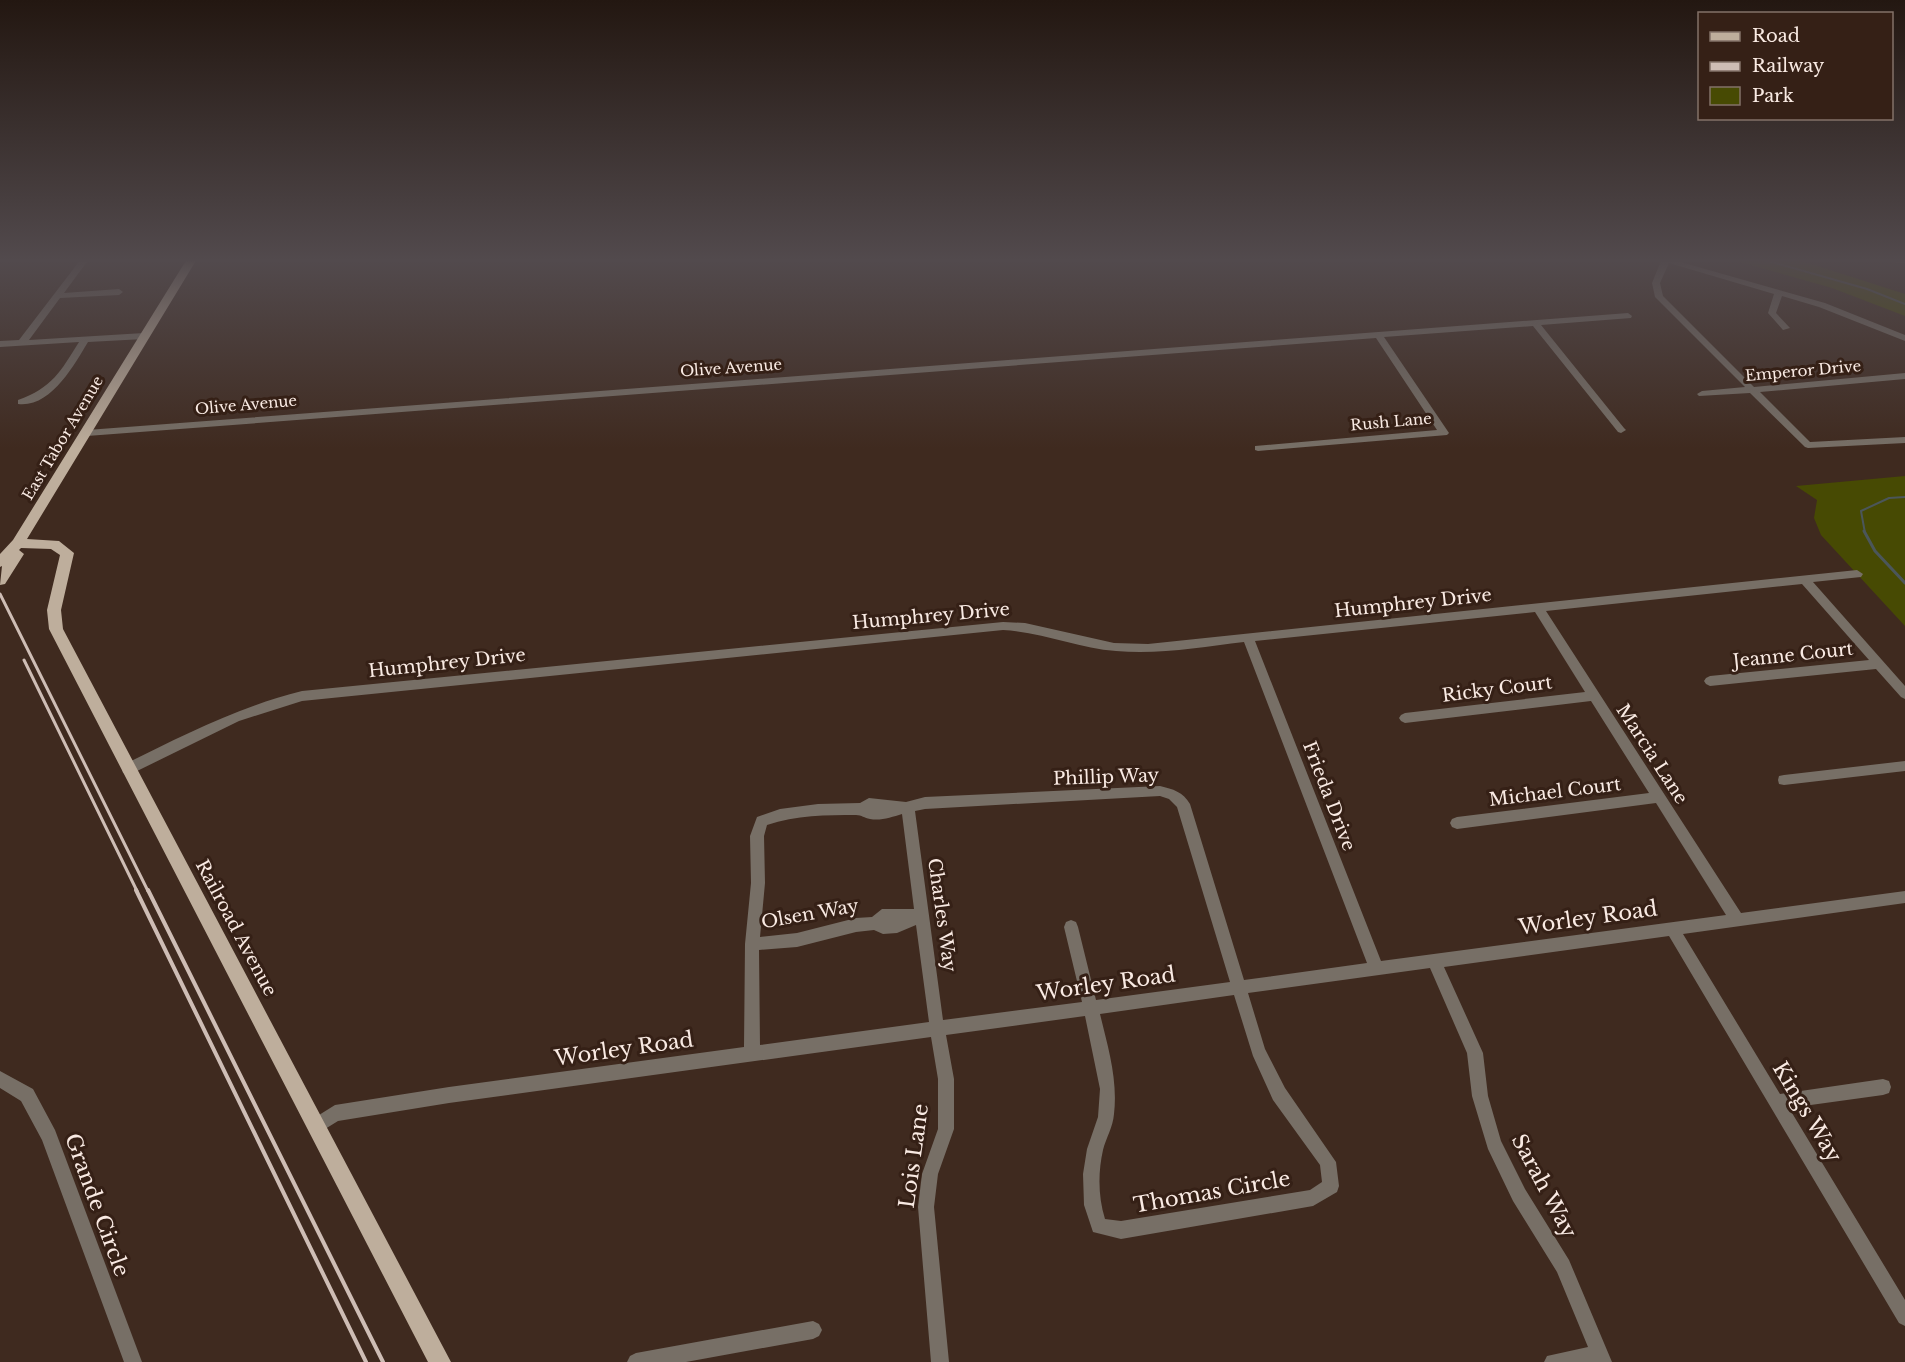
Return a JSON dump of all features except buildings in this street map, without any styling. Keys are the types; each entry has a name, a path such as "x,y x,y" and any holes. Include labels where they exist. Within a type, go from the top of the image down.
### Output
{"main road":[{"name":"East Tabor Avenue","path":"0,562 18,543 152,323"},
{"name":"East Tabor Avenue","path":"0,580 18,553 18,543"},
{"name":"Railroad Avenue","path":"18,543 54,544 67,553 67,565 52,618 128,769 440,1362"}],"street":[{"path":"21,344 38,323"},
{"name":"Olive Avenue","path":"87,433 1527,323"},
{"path":"1534,323 1621,430"},
{"path":"1684,323 1808,445 1905,440"},
{"path":"1781,323 1786,328"},
{"path":"1868,323 1905,338"},
{"name":"Rush Lane","path":"1258,448 1444,433 1378,334"},
{"path":"2,346 144,336"},
{"path":"21,402 39,397 53,388 85,340"},
{"name":"Emperor Drive","path":"1702,394 1905,376"},
{"name":"Humphrey Drive","path":"128,769 204,729 275,702 302,696 1003,626 1025,627 1114,647 1148,648 1857,574"},
{"path":"1804,579 1905,694"},
{"name":"Marcia Lane","path":"1538,608 1737,919"},
{"name":"Frieda Drive","path":"1248,638 1376,968"},
{"name":"Jeanne Court","path":"1710,681 1878,664"},
{"name":"Ricky Court","path":"1405,718 1593,696"},
{"path":"1784,780 1905,766"},
{"name":"Phillip Way","path":"752,1053 752,944 758,883 757,836 762,821 780,815 862,809 870,813 883,813 925,803 1160,791 1173,794 1183,804 1238,988"},
{"name":"Michael Court","path":"1457,823 1658,797"},
{"name":"Charles Way","path":"908,807 937,1029"},
{"name":"Worley Road","path":"317,1126 334,1113 752,1053 1905,897"},
{"name":"Olsen Way","path":"752,944 797,940 875,922 883,927 897,926 922,916"},
{"path":"1071,927 1090,1008"},
{"name":"Kings Way","path":"1672,928 1905,1317"},
{"name":"Sarah Way","path":"1434,961 1475,1053 1480,1096 1494,1143 1519,1195 1563,1266 1602,1358"},
{"name":"Thomas Circle","path":"1090,1008 1108,1089 1106,1117 1095,1149 1091,1174 1092,1205 1100,1226 1121,1230 1313,1198 1331,1186 1328,1162 1279,1094 1258,1051 1238,988"},
{"name":"Lois Lane","path":"937,1029 946,1079 946,1129 930,1174 926,1207 940,1362"},
{"name":"Grande Circle","path":"0,1078 27,1095 49,1136 133,1362"},
{"path":"1777,1102 1882,1087"},
{"path":"636,1362 813,1330"},
{"path":"1553,1362 1602,1358"}],"green space":[{"path":"1905,476 1905,626 1821,535 1814,518 1817,500 1796,486"}],"waterway":[{"path":"1865,533 1861,511 1889,498 1905,497"},
{"path":"1865,533 1875,551 1905,583"}],"railway":[{"path":"0,594 148,891"},
{"path":"24,660 137,891"},
{"path":"136,890 366,1362"},
{"path":"148,890 383,1362"}]}
